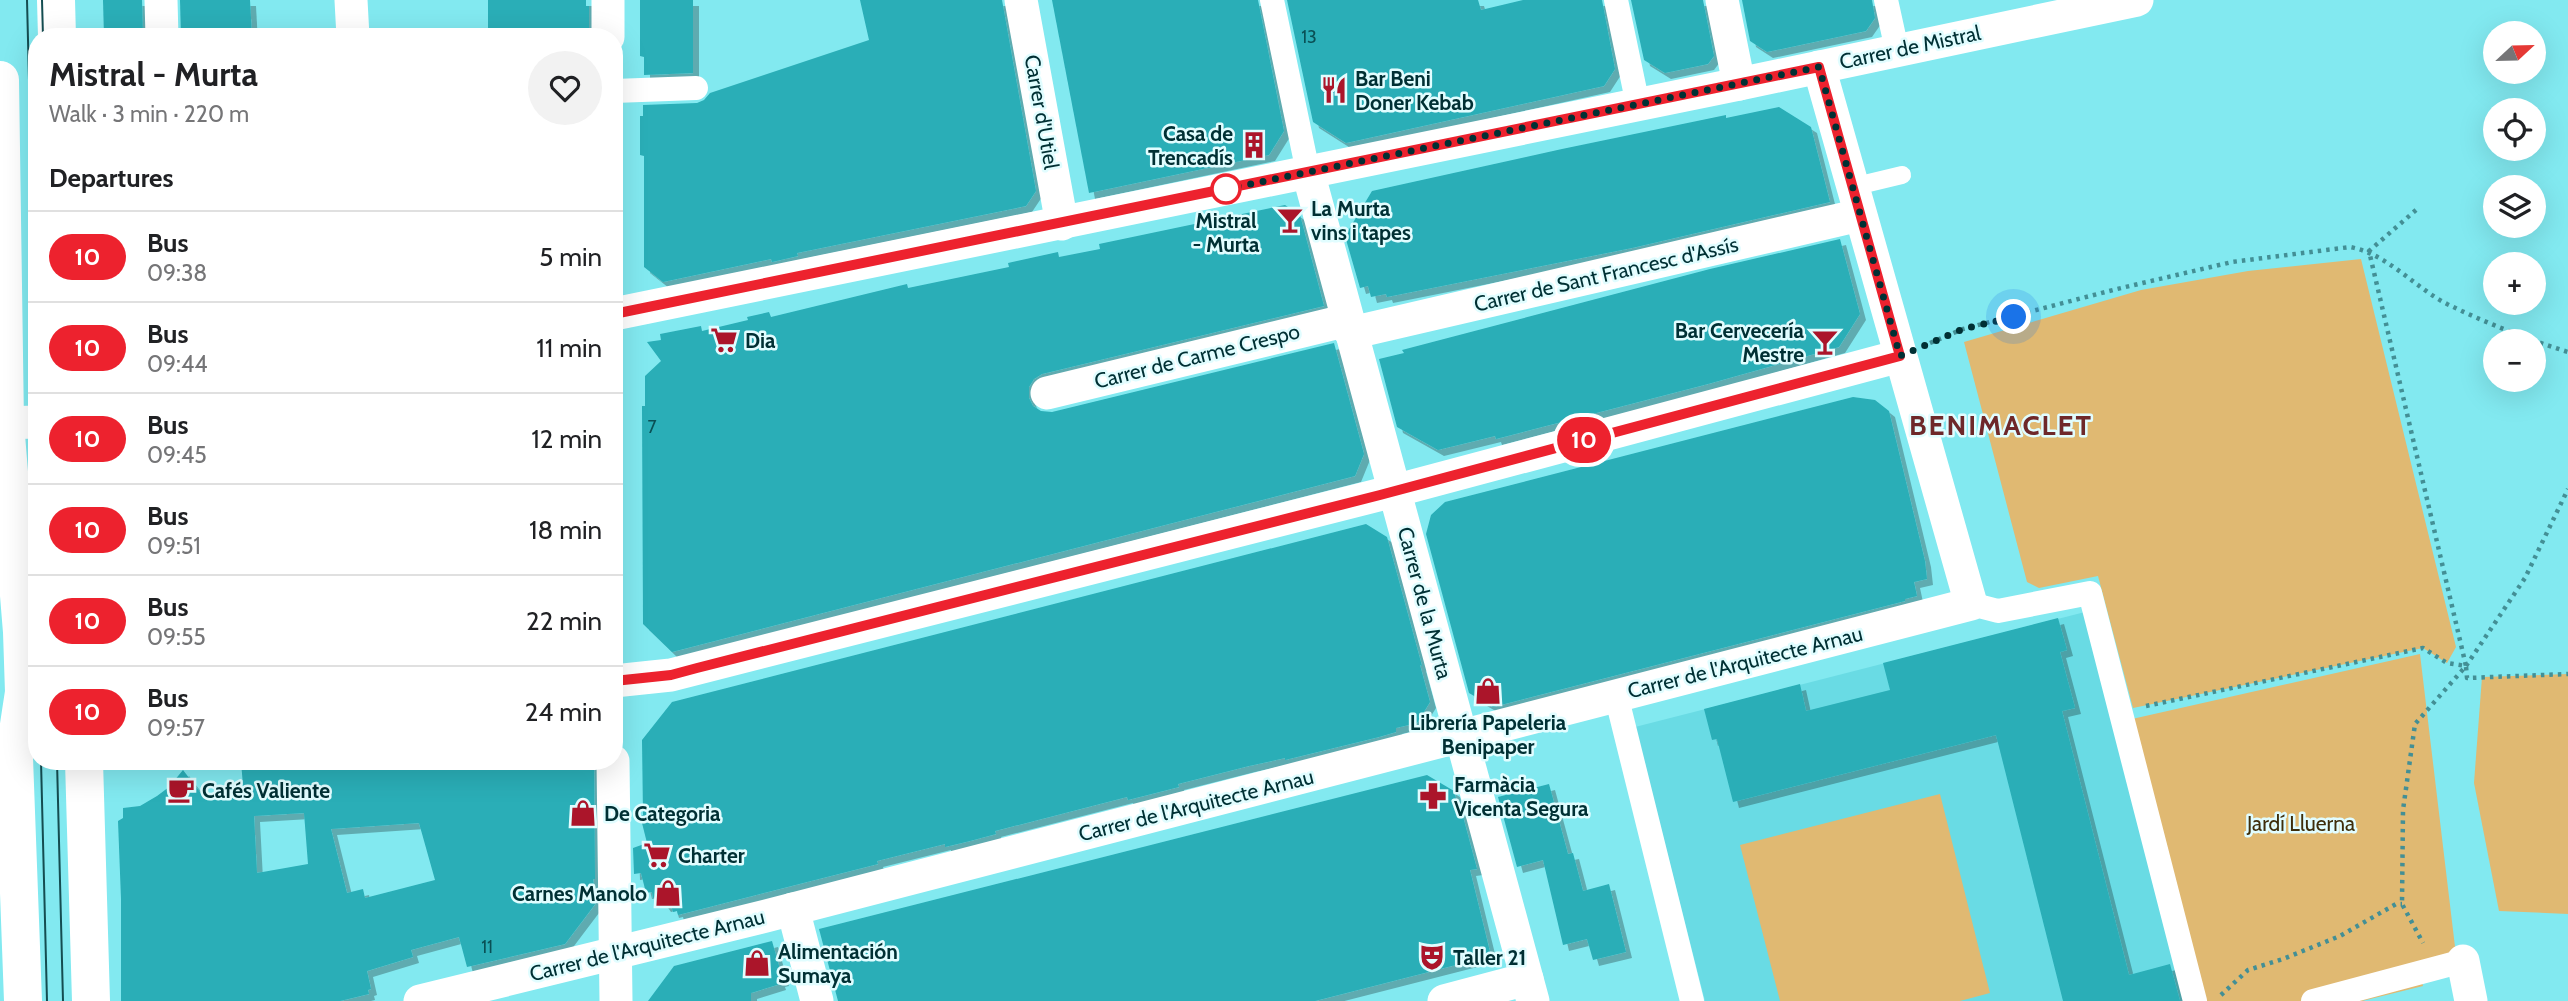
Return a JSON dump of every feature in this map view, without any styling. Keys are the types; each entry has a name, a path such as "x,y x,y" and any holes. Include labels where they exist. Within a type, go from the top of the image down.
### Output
{"street":[{"path":"56,0 57,28"},
{"path":"161,0 162,28"},
{"path":"351,0 353,28"},
{"path":"608,0 608,28"},
{"name":"Carrer d'Utiel","path":"1021,0 1062,224"},
{"name":"Carrer de la Murta","path":"1272,0 1308,172 1530,990"},
{"path":"1616,0 1639,105"},
{"path":"1722,0 1739,84"},
{"path":"1886,0 1897,50"},
{"name":"Carrer de Mistral","path":"623,312 1639,105 2093,5 2137,0"},
{"path":"1819,67 1971,604 1998,611 2090,593 2195,1001"},
{"path":"0,80 24,692 14,758 23,1001"},
{"path":"623,91 696,88"},
{"name":"Carrer de Sant Francesc d'Assís","path":"1350,327 1856,201"},
{"name":"Carrer de Carme Crespo","path":"1047,393 1350,327"},
{"path":"623,680 671,675 1394,491 1900,356"},
{"name":"Carrer de l'Arquitecte Arnau","path":"420,1001 793,909 1971,604"},
{"path":"1616,695 1692,1001"},
{"path":"84,770 91,1001"},
{"path":"613,770 616,1001"},
{"path":"793,909 817,1001"},
{"path":"2313,1001 2451,964 2471,1001"},
{"path":"1444,1001 1530,990"}],"lane":[{"path":"1856,201 1902,175"}],"path":[{"path":"2369,251 2416,210"},
{"path":"1900,356 1963,329 2117,289 2232,262 2350,247 2369,251 2445,303 2568,352"},
{"path":"2369,251 2467,678 2568,674"},
{"path":"2451,964 2402,904 2403,810 2415,724 2466,666 2525,578 2568,489"},
{"path":"2121,713 2423,648 2447,663 2466,666"},
{"path":"2216,1001 2248,970 2340,936 2396,904 2402,904"}],"shaded area":[{"path":"2089,611 2188,1001 1705,1001 1635,727"}],"green space":[{"path":"2361,259 2456,647 2447,663 2423,648 2133,708 2098,576 2039,588 2027,582 1964,342 2141,290 2248,271"},
{"name":"Jardí Lluerna","path":"2420,654 2456,955 2418,965 2423,986 2362,1001 2202,1001 2132,719"},
{"path":"2568,674 2568,914 2499,911 2474,783 2482,677"},
{"path":"1940,794 1990,993 1960,1001 1780,1001 1740,845"}],"building":[{"path":"103,0 142,0 143,28 104,28"},
{"path":"180,0 250,0 252,28 181,28"},
{"path":"488,0 586,0 586,6 589,6 589,28 488,28"},
{"path":"640,0 693,0 693,73 644,75 644,57 640,56"},
{"path":"860,0 1002,0 1036,191 1026,206 797,253 798,256 772,262 771,259 663,282 644,267 644,156 640,155 640,116 643,116 643,105 697,103 710,93 869,40"},
{"path":"1052,0 1258,0 1284,131 1269,155 1089,193"},
{"path":"1287,0 1478,0 1481,10 1523,0 1602,0 1615,69 1604,86 1346,143 1313,122"},
{"path":"1631,0 1703,0 1714,56 1708,64 1665,73 1644,60"},
{"path":"1742,0 1872,0 1875,18 1866,31 1767,52 1750,41"},
{"path":"1779,107 1811,127 1830,202 1632,248 1387,297 1386,294 1371,297 1368,286 1360,288 1345,236 1372,191 1726,115 1726,118"},
{"path":"1285,205 1300,215 1324,306 1042,374 1034,379 1029,387 1029,398 1033,406 1041,411 1052,412 1334,343 1364,454 1355,476 672,652 643,624 642,406 645,406 645,376 661,361 647,342 661,340 660,334 701,326 702,331 769,312 771,317 907,284 908,288 1009,267 1008,263 1058,252 1059,257 1100,249 1099,244"},
{"path":"1840,239 1860,314 1839,347 1496,439 1495,436 1438,450 1397,427 1379,359 1404,353 1402,350 1710,269"},
{"path":"1853,397 1875,400 1889,411 1925,561 1927,579 1914,582 1917,596 1493,707 1469,693 1426,534 1431,515 1445,502"},
{"path":"1366,524 1387,537 1422,666 1420,665 1430,702 1417,723 1396,728 1396,732 1379,737 1178,784 1179,787 1128,800 1127,797 995,831 996,834 970,841 945,847 945,844 877,861 878,864 678,915 677,911 673,912 671,905 665,906 658,896 653,898 652,892 646,893 641,873 634,874 633,848 647,843 640,815 643,815 642,740 672,702"},
{"path":"2058,618 2067,650 2060,652 2075,708 2062,711 2129,975 2170,964 2180,1001 2063,1001 1996,735 1733,802 1717,739 1712,740 1704,709 1800,684 1806,711 1890,690 1883,663"},
{"path":"183,770 206,800 244,797 242,770 594,770 593,879 596,903 565,944 467,967 459,937 411,950 413,957 367,971 371,989 368,990 369,994 340,1001 121,1001 118,821 123,818 123,808 140,806 157,796 169,787","holes":["304,813 308,864 257,873 254,816","419,823 435,880 365,898 363,889 347,893 331,829"]},
{"path":"1427,775 1454,791 1459,810 1461,809 1477,869 1470,870 1491,956 1315,1001 838,1001 819,929"},
{"path":"1549,784 1568,854 1573,853 1583,891 1609,884 1626,952 1593,960 1587,939 1563,945 1543,860 1517,867 1498,797"},
{"path":"772,941 783,980 779,981 780,984 751,993 751,1001 648,1001 674,966"}],"tram line":[{"path":"27,0 28,40"},
{"path":"42,0 43,28"},
{"path":"41,770 47,1001"},
{"path":"57,770 63,1001"}],"bus line":[{"name":"10","path":"623,312 1819,67 1900,356 1380,495 671,675 623,680"}],"place":[{"name":"Bar Beni Doner Kebab","path":"1334,90"},
{"name":"Casa de Trencadís","path":"1254,145"},
{"name":"Mistral - Murta","path":"1226,189"},
{"name":"La Murta vins i tapes","path":"1290,220"},
{"name":"Dia","path":"724,340"},
{"name":"Bar Cervecería Mestre","path":"1825,342"},
{"name":"Librería Papeleria Benipaper","path":"1488,691"},
{"name":"Cafés Valiente","path":"181,790"},
{"name":"Farmàcia Vicenta Segura","path":"1433,796"},
{"name":"De Categoria","path":"583,813"},
{"name":"Charter","path":"657,855"},
{"name":"Carnes Manolo","path":"668,893"},
{"name":"Taller 21","path":"1432,957"},
{"name":"Alimentación Sumaya","path":"757,963"}],"district":[{"name":"BENIMACLET","path":"2001,425"}],"route":[{"path":"1226,189 1819,67 1900,356 1963,329 2014,317"}]}
